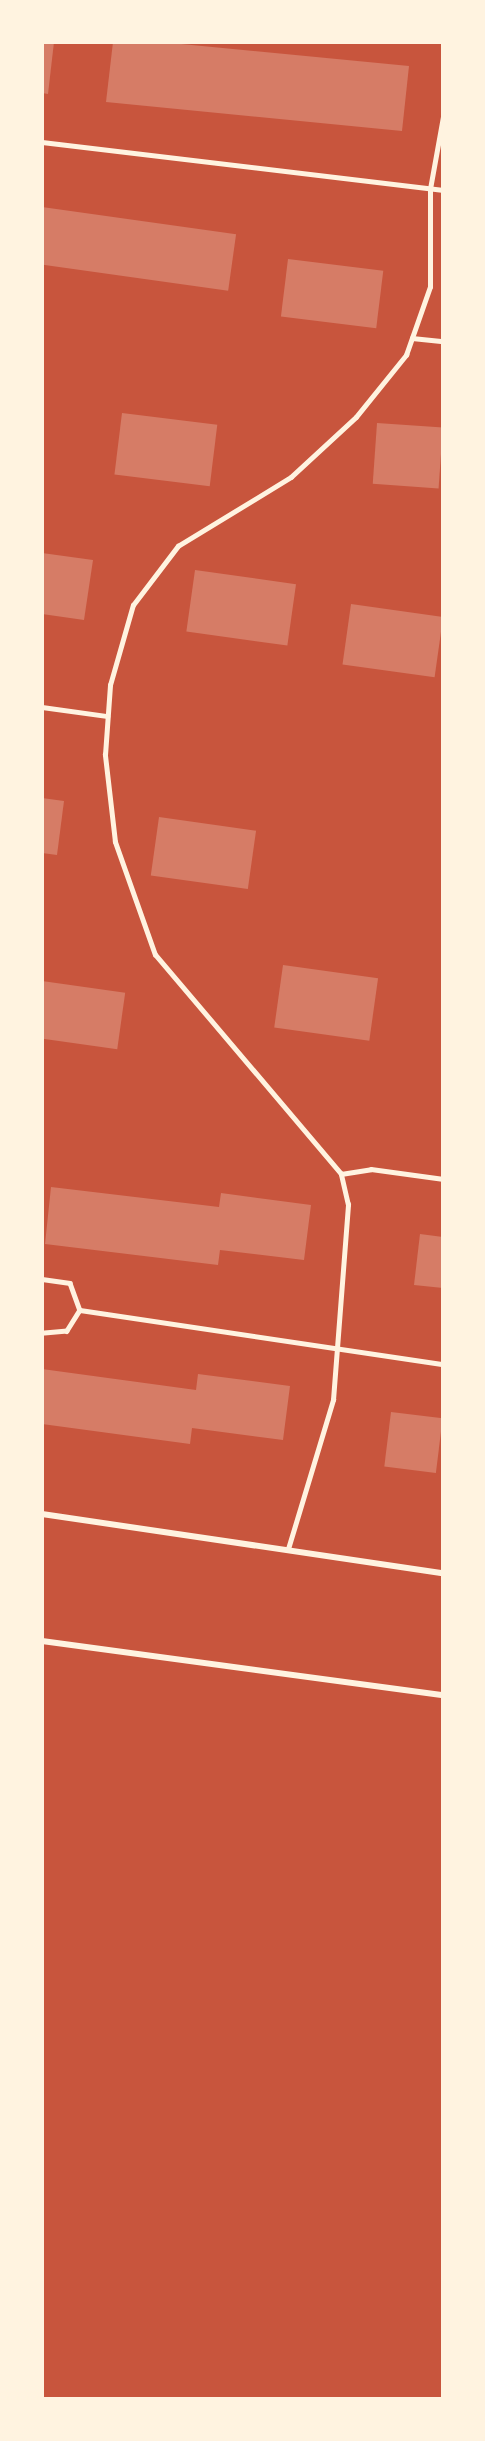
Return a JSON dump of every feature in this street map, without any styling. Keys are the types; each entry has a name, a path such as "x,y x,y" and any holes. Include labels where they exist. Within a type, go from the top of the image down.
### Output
{"street":[{"path":"42,1514 443,1573"},
{"path":"42,1641 443,1695"}],"lane":[{"path":"288,1549 333,1400 339,1348 348,1205 341,1174 155,955 115,842 105,755 110,685 133,605 178,546 291,477 356,417 406,355 430,287 430,189 443,117"},
{"path":"42,142 443,190"},
{"path":"412,338 443,341"},
{"path":"42,707 107,716"},
{"path":"341,1174 371,1169 443,1179"},
{"path":"42,1279 70,1283 80,1310"},
{"path":"80,1310 443,1364"},
{"path":"42,1333 67,1331 80,1310"}],"building":[{"path":"42,42 54,42 48,94 42,93"},
{"path":"113,42 161,42 409,66 402,131 106,102"},
{"path":"42,207 236,234 228,291 42,265"},
{"path":"288,259 383,271 376,328 281,317"},
{"path":"122,413 217,425 210,486 114,475"},
{"path":"377,423 443,428 439,488 373,484"},
{"path":"42,553 93,560 84,620 42,614"},
{"path":"195,570 296,584 287,646 186,631"},
{"path":"351,604 443,617 435,677 343,664"},
{"path":"42,798 64,801 57,855 42,853"},
{"path":"159,817 256,831 248,889 151,875"},
{"path":"283,965 378,978 369,1041 274,1027"},
{"path":"42,981 125,993 117,1049 42,1039"},
{"path":"51,1187 219,1207 221,1193 311,1205 304,1260 220,1250 218,1265 45,1244"},
{"path":"420,1234 443,1237 443,1288 414,1285"},
{"path":"42,1369 196,1390 198,1374 290,1386 283,1440 192,1428 190,1444 42,1424"},
{"path":"391,1412 443,1418 436,1473 384,1467"}]}
